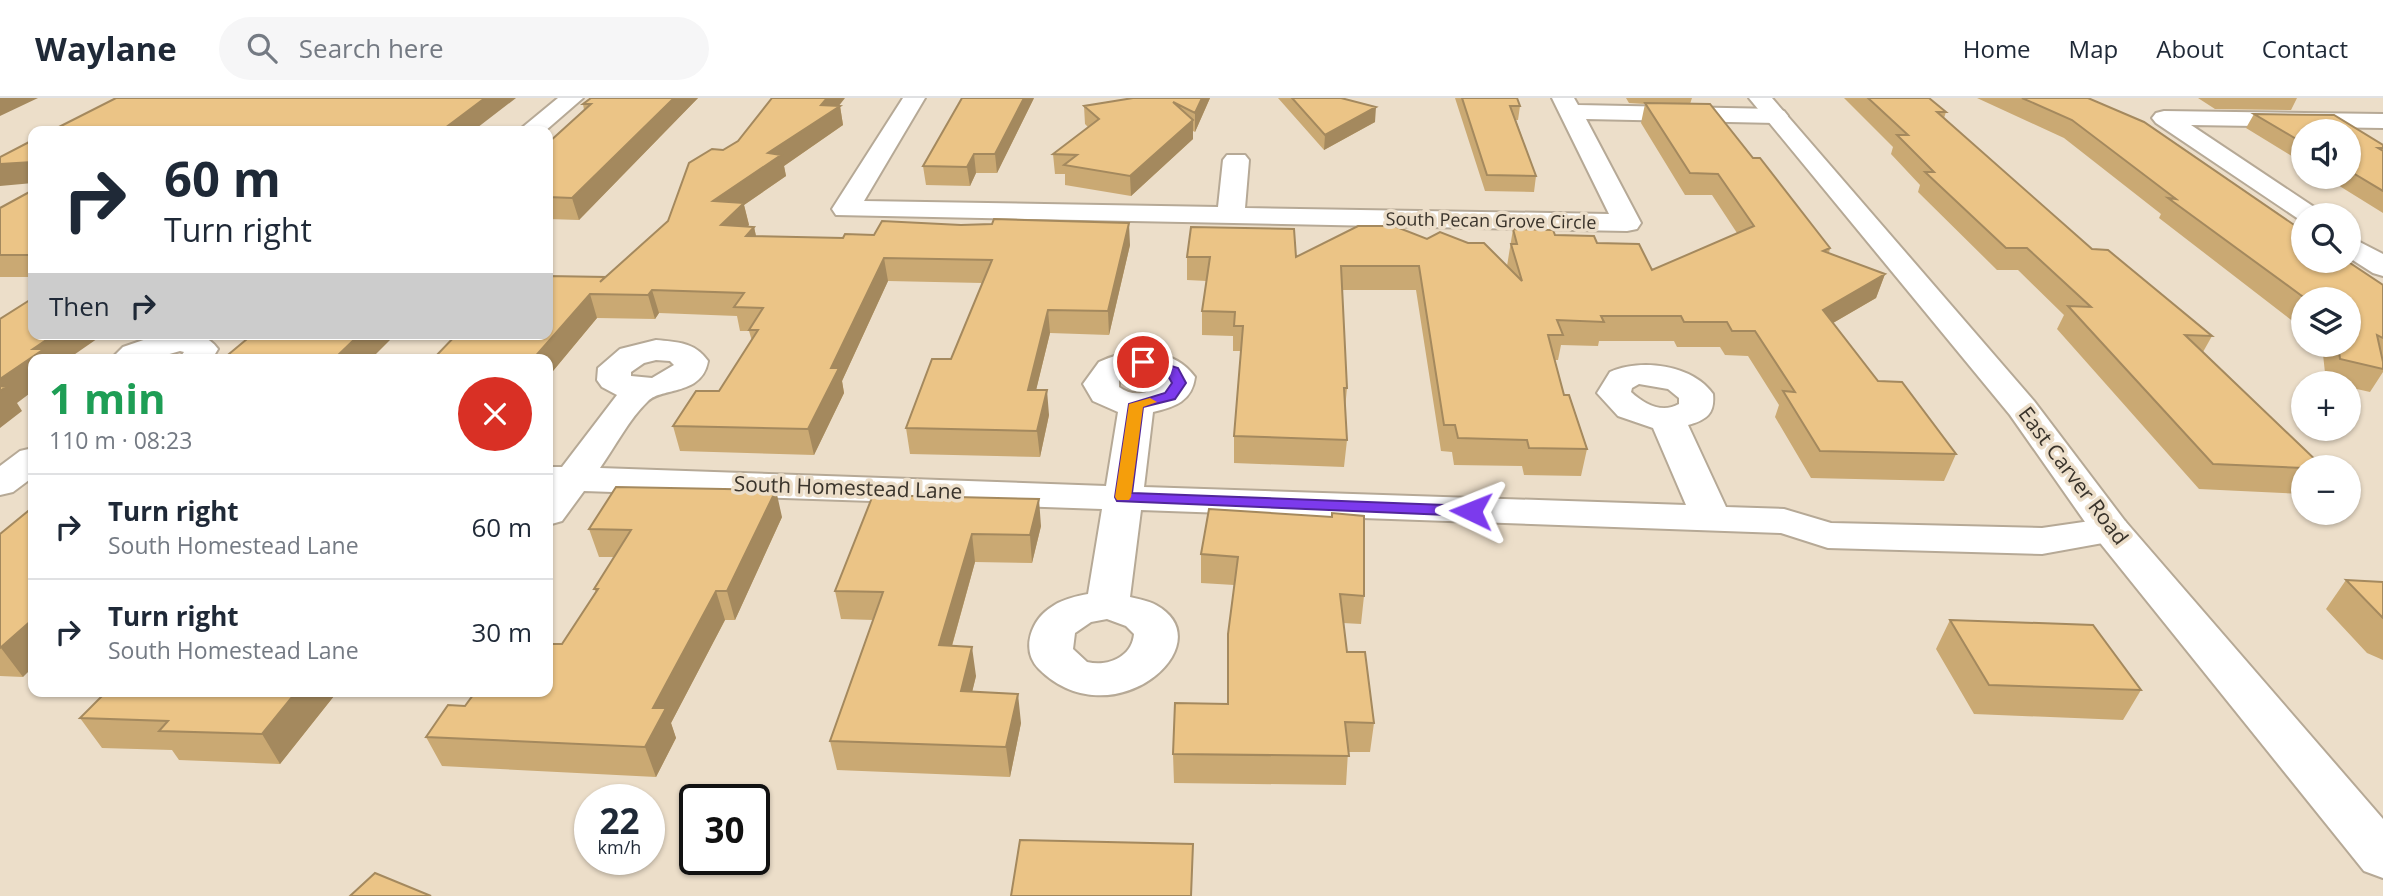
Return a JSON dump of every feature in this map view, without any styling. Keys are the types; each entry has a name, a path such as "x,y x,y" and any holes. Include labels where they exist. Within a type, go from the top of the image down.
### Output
{"street":[{"path":"536,126 572,98"},
{"name":"South Pecan Grove Circle","path":"914,98 846,209 1627,223 1565,103"},
{"name":"South Pecan Grove Circle","path":"1565,103 1670,108 1767,106"},
{"name":"East Carver Road","path":"1767,106 2022,408 2111,530 2383,856"},
{"path":"2291,205 2164,118 2383,121"},
{"path":"1231,216 1236,160"},
{"path":"2361,253 2383,267"},
{"path":"138,354 156,346 181,342 198,345 202,349 198,354"},
{"path":"553,498 560,478 639,389"},
{"path":"1108,605 1137,404"},
{"path":"1667,419 1712,520"},
{"name":"South Homestead Lane","path":"560,478 1784,522 1828,535 2042,541 2111,530"}],"building":[{"path":"116,98 485,98 448,126 61,126"},
{"path":"591,98 674,98 572,198 553,197 553,138 591,104 583,104"},
{"path":"772,98 827,98 821,105 840,106 768,153 781,155 713,201 744,203 721,225 754,227 746,236 843,238 845,234 874,235 882,221 961,225 992,224 994,219 1129,223 1108,311 1048,310 1028,390 1047,390 1037,431 906,428 932,359 951,359 992,260 884,258 831,368 839,368 808,429 673,426 696,391 719,391 758,330 749,330 763,308 734,307 744,293 652,290 648,295 590,294 553,336 553,276 605,277 600,282 668,221 689,163 712,149 723,150 738,141"},
{"path":"962,98 1024,98 995,154 974,154 967,167 923,166"},
{"path":"1133,98 1202,98 1195,113 1173,102 1193,120 1130,176 1064,165 1077,155 1053,154 1099,119 1084,106"},
{"path":"1292,98 1341,98 1376,107 1325,135"},
{"path":"1462,98 1517,98 1520,106 1510,106 1536,176 1487,175"},
{"path":"1868,98 1929,98 1946,112 1937,112 2092,249 2108,250 2212,336 2185,335 2291,436 2291,441 2296,441 2310,455 2291,455 2291,467 2213,464 2068,306 2091,307 2027,248 2006,248 1925,172 1934,172 1897,135 1908,135"},
{"path":"2022,98 2088,98 2144,122 2291,223 2291,273 2361,273 2361,270 2383,285 2383,338 2377,335 2383,369 2340,359 2361,357 2361,287 2291,288 2168,198 2176,199 2072,120"},
{"path":"1645,103 1710,104 1753,158 1760,158 1830,248 1823,251 1885,274 1823,310 1878,381 1902,382 1956,454 1820,451 1783,391 1795,392 1755,331 1732,331 1727,322 1684,322 1681,316 1601,316 1604,322 1557,320 1563,335 1548,335 1564,395 1569,395 1587,449 1529,448 1527,440 1458,438 1455,425 1444,425 1419,266 1341,266 1347,440 1234,436 1243,326 1234,326 1235,312 1202,311 1210,257 1187,257 1191,227 1294,229 1296,257 1358,226 1394,226 1427,239 1440,232 1468,243 1484,243 1522,281 1511,244 1517,244 1513,229 1553,230 1555,235 1594,236 1597,243 1639,244 1652,270 1754,226 1718,174 1690,173"},
{"path":"2254,114 2334,115 2341,119 2291,119 2291,136"},
{"path":"2361,132 2383,145 2383,148 2378,148 2383,151 2383,191 2361,178"},
{"path":"28,143 28,162 0,164 0,157"},
{"path":"28,193 28,255 0,255 0,208"},
{"path":"28,301 28,340 46,340 33,349 44,349 37,354 28,354 28,360 0,379 0,319"},
{"path":"246,340 354,340 339,354 229,354"},
{"path":"451,340 550,340 537,354 438,354"},
{"path":"616,487 776,490 727,591 716,591 653,708 666,708 645,747 426,737 448,705 465,706 472,697 553,697 553,644 562,644 598,589 594,589 631,530 589,529"},
{"path":"873,495 1039,499 1030,535 972,534 939,645 972,647 961,691 1018,694 1006,747 830,741 883,592 835,591"},
{"path":"1209,509 1332,517 1332,513 1364,516 1364,596 1340,594 1347,652 1365,652 1374,723 1345,722 1349,756 1173,754 1175,703 1228,704 1228,634 1238,557 1201,554"},
{"path":"28,511 28,623 0,648 0,534"},
{"path":"2346,580 2383,582 2383,618"},
{"path":"1950,620 2093,625 2141,690 1989,685"},
{"path":"101,697 292,697 262,734 159,731 168,721 80,718"},
{"path":"1020,840 1193,844 1191,896 1011,896"},
{"path":"375,873 431,896 350,896"}],"slow traffic":[{"path":"1123,497 1137,404 1150,402"}],"route":[{"path":"1143,362 1165,366 1178,377 1179,383 1170,396 1137,404 1123,497 1471,511"}]}
